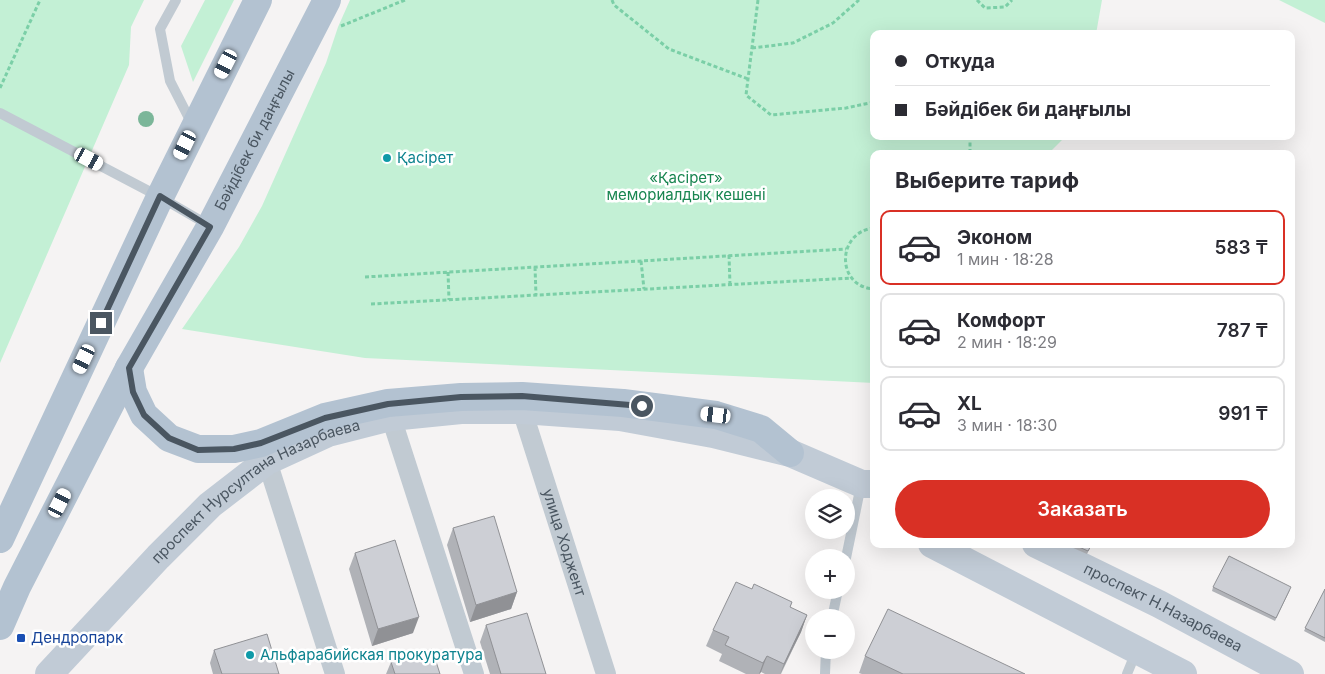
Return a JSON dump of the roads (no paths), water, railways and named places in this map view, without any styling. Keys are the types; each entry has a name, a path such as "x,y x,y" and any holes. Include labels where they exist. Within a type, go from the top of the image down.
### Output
{"main road":[{"path":"0,539 160,196 258,0"},
{"name":"Бәйдібек би даңғылы","path":"0,626 17,587 129,368 210,227 327,0"},
{"path":"129,368 133,392 144,415 169,438 198,450 234,449 261,443 325,418 388,404 461,397 522,396 623,403 716,415 761,429 790,453"},
{"name":"проспект Нурсултана Назарбаева","path":"49,674 158,557 210,505 267,461 328,433 391,417 461,410 522,410 620,417 713,434 790,453 870,490"},
{"path":"939,548 1132,662 1183,674"},
{"name":"проспект Н.Назарбаева","path":"1044,548 1159,604 1290,674"},
{"path":"41,674 91,629"}],"street":[{"name":"улица Ходжент","path":"522,410 606,674"},
{"path":"391,417 474,674"},
{"path":"267,461 335,674"}],"lane":[{"path":"176,0 160,30 170,81 194,128"},
{"path":"0,113 160,196 210,227"},
{"path":"849,549 870,490"},
{"path":"825,674 826,659"}],"place":[{"name":"Қасірет","path":"387,158"},
{"name":"Дендропарк","path":"21,638"},
{"name":"Альфарабийская прокуратура","path":"250,655"}],"park label":[{"name":"«Қасірет» мемориалдық кешені","path":"686,186"}]}
